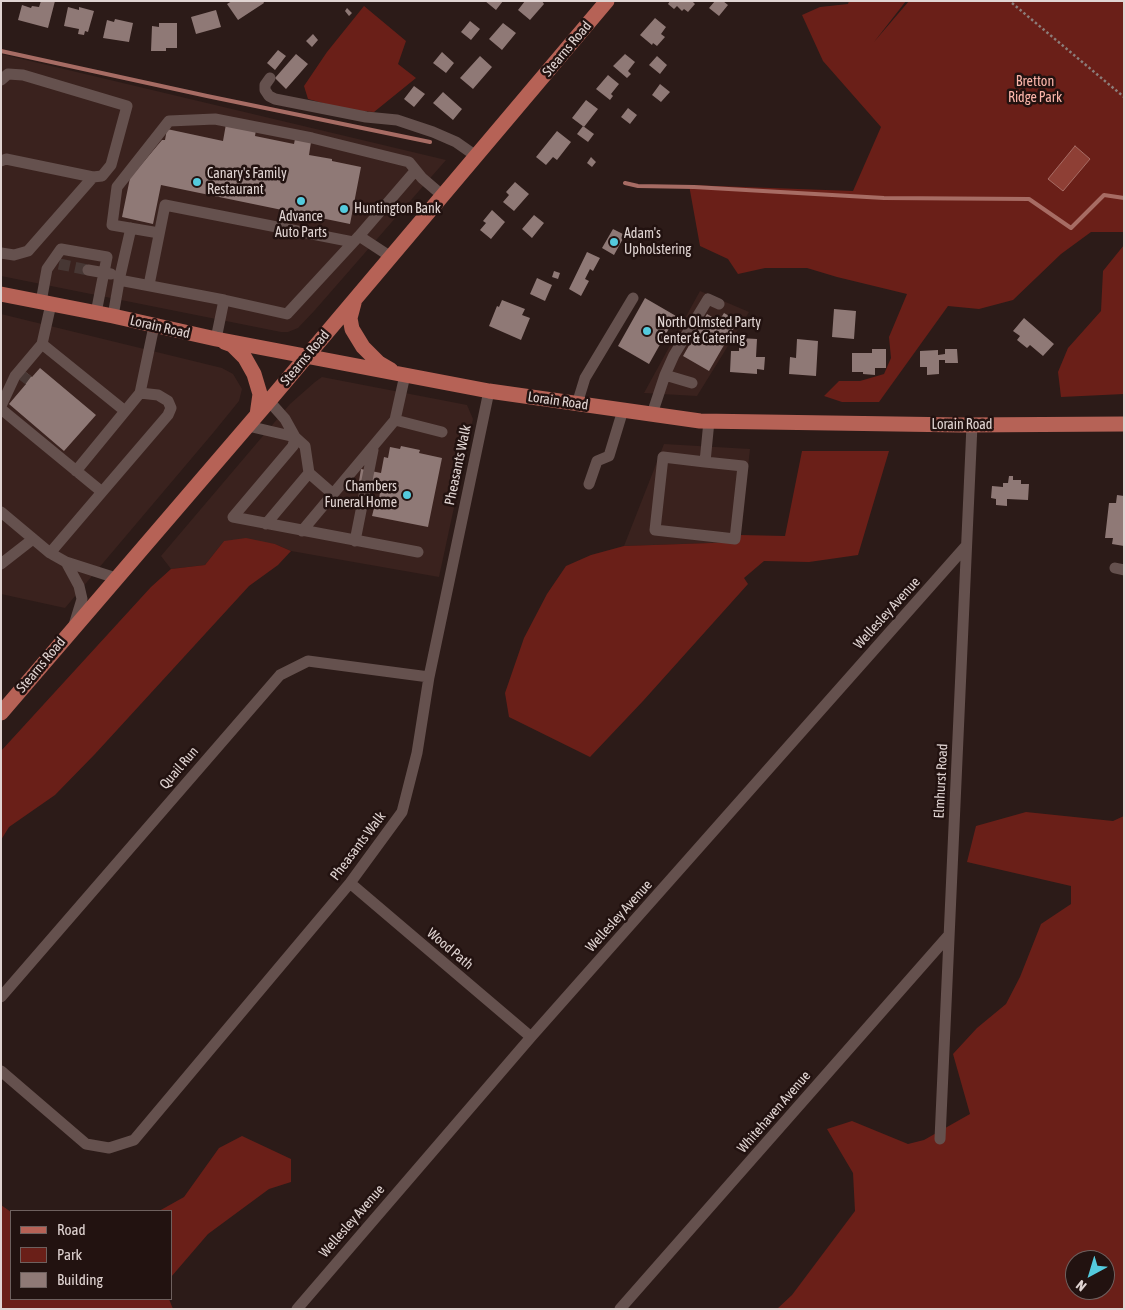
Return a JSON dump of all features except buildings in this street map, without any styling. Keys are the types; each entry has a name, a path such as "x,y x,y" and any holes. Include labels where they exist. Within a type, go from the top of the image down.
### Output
{"main road":[{"name":"Stearns Road","path":"1,713 307,357 607,1"},
{"name":"Lorain Road","path":"1,294 216,339 489,391 709,421 972,425 1124,424"},
{"path":"354,301 350,318 352,329 363,346 379,363 402,375"},
{"path":"216,339 232,345 245,358 254,374 260,394 253,420"}],"street":[{"path":"1,80 8,74 22,75 127,106 111,165 102,176 93,177 6,159 1,161"},
{"path":"270,78 265,85 265,90 274,99 366,117 397,120 456,142 476,156"},
{"path":"159,233 112,225 117,187 169,121 224,120 312,138 409,162 415,171 442,196"},
{"path":"88,270 149,286 287,314 415,171"},
{"path":"1,252 14,256 28,251 93,177"},
{"path":"149,286 165,205 356,239 391,257"},
{"path":"113,316 131,228"},
{"path":"96,313 107,256 60,249 55,264 47,270 42,344 15,376 1,407 102,492"},
{"path":"577,404 586,378 633,298"},
{"path":"652,414 674,355 708,298 719,304"},
{"path":"216,339 224,300"},
{"path":"76,471 140,394 154,326"},
{"path":"42,344 125,411"},
{"path":"9,390 24,377 32,356"},
{"path":"302,531 395,420 402,375"},
{"path":"665,375 692,383"},
{"name":"Pheasants Walk","path":"1,1071 86,1144 109,1148 134,1140 350,883 402,812 417,753 429,677 489,391"},
{"path":"50,552 168,415 171,408 168,401 158,395 140,394"},
{"path":"269,401 285,419 295,437 305,446 308,473 334,494"},
{"path":"589,484 597,461 609,456 623,410"},
{"path":"253,420 295,437"},
{"path":"395,420 442,432"},
{"path":"705,462 709,421"},
{"name":"Elmhurst Road","path":"940,1139 972,425"},
{"path":"295,437 293,446 234,517 418,552"},
{"path":"355,541 373,447"},
{"path":"663,457 705,462 743,466 735,539 655,530 663,457"},
{"path":"266,524 308,473"},
{"path":"1,512 33,539 66,562 116,578"},
{"path":"1,564 33,539"},
{"name":"Wellesley Avenue","path":"296,1309 531,1038 966,546"},
{"path":"66,562 79,586 82,599 74,628"},
{"name":"Quail Run","path":"1,997 280,675 308,661 429,677"},
{"name":"Wood Path","path":"350,883 531,1038"},
{"name":"Whitehaven Avenue","path":"620,1309 949,935"}],"path":[{"path":"1012,3 1123,96"}],"shaded area":[{"path":"1,54 446,160 315,310 298,328 288,332 1,276"},
{"path":"1075,146 1090,159 1063,191 1048,179"},
{"path":"700,291 749,312 697,396 644,393"},
{"path":"1,314 222,368 233,374 242,389 239,401 65,608 1,594"},
{"path":"322,377 467,405 473,419 439,577 291,551 275,544 224,541 205,565 171,569 161,556 290,404"},
{"path":"664,444 750,449 740,542 624,546"}],"green space":[{"name":"Bretton Ridge Park","path":"849,1 906,1 874,42 909,1 1124,1 1124,232 1091,232 1061,254 1013,300 979,309 948,306 879,402 842,402 824,396 839,381 860,381 884,374 891,358 889,337 907,294 807,268 765,268 738,274 728,259 700,246 689,185 853,191 881,127 823,61 802,15 820,7 848,4"},
{"path":"364,6 406,41 398,64 416,78 374,112 348,110 308,99 304,86 327,52"},
{"path":"1124,245 1124,394 1061,397 1058,372 1068,348 1101,311 1103,271"},
{"path":"802,451 889,451 858,555 809,562 764,561 744,578 748,584 590,757 509,717 505,693 524,638 547,594 566,566 591,555 624,546 739,542 740,535 785,536"},
{"path":"246,538 275,544 291,551 278,565 249,586 55,795 9,827 1,840 1,751 151,587 171,569 205,565 224,541"},
{"path":"1026,812 1113,821 1124,816 1124,1309 777,1309 792,1295 855,1211 853,1173 827,1129 852,1121 908,1144 924,1140 970,1114 953,1054 977,1028 1006,1004 1020,977 1041,924 1071,904 1071,886 967,862 976,826"},
{"path":"242,1136 291,1159 291,1182 269,1189 208,1234 172,1276 172,1210 161,1210 184,1197 219,1148"},
{"path":"1,1205 10,1211 10,1300 169,1300 173,1309 1,1309"}],"waterway":[{"path":"1,51 430,142"},
{"path":"625,183 638,186 694,187 884,198 1029,199 1071,228 1104,195 1124,198"}],"tunnel":[{"path":"59,264 88,270"},
{"path":"21,381 27,373"}],"place":[{"name":"Canary's Family Restaurant","path":"197,182"},
{"name":"Advance Auto Parts","path":"301,201"},
{"name":"Huntington Bank","path":"344,209"},
{"name":"Adam's Upholstering","path":"614,242"},
{"name":"North Olmsted Party Center & Catering","path":"647,331"},
{"name":"Chambers Funeral Home","path":"407,495"}]}
